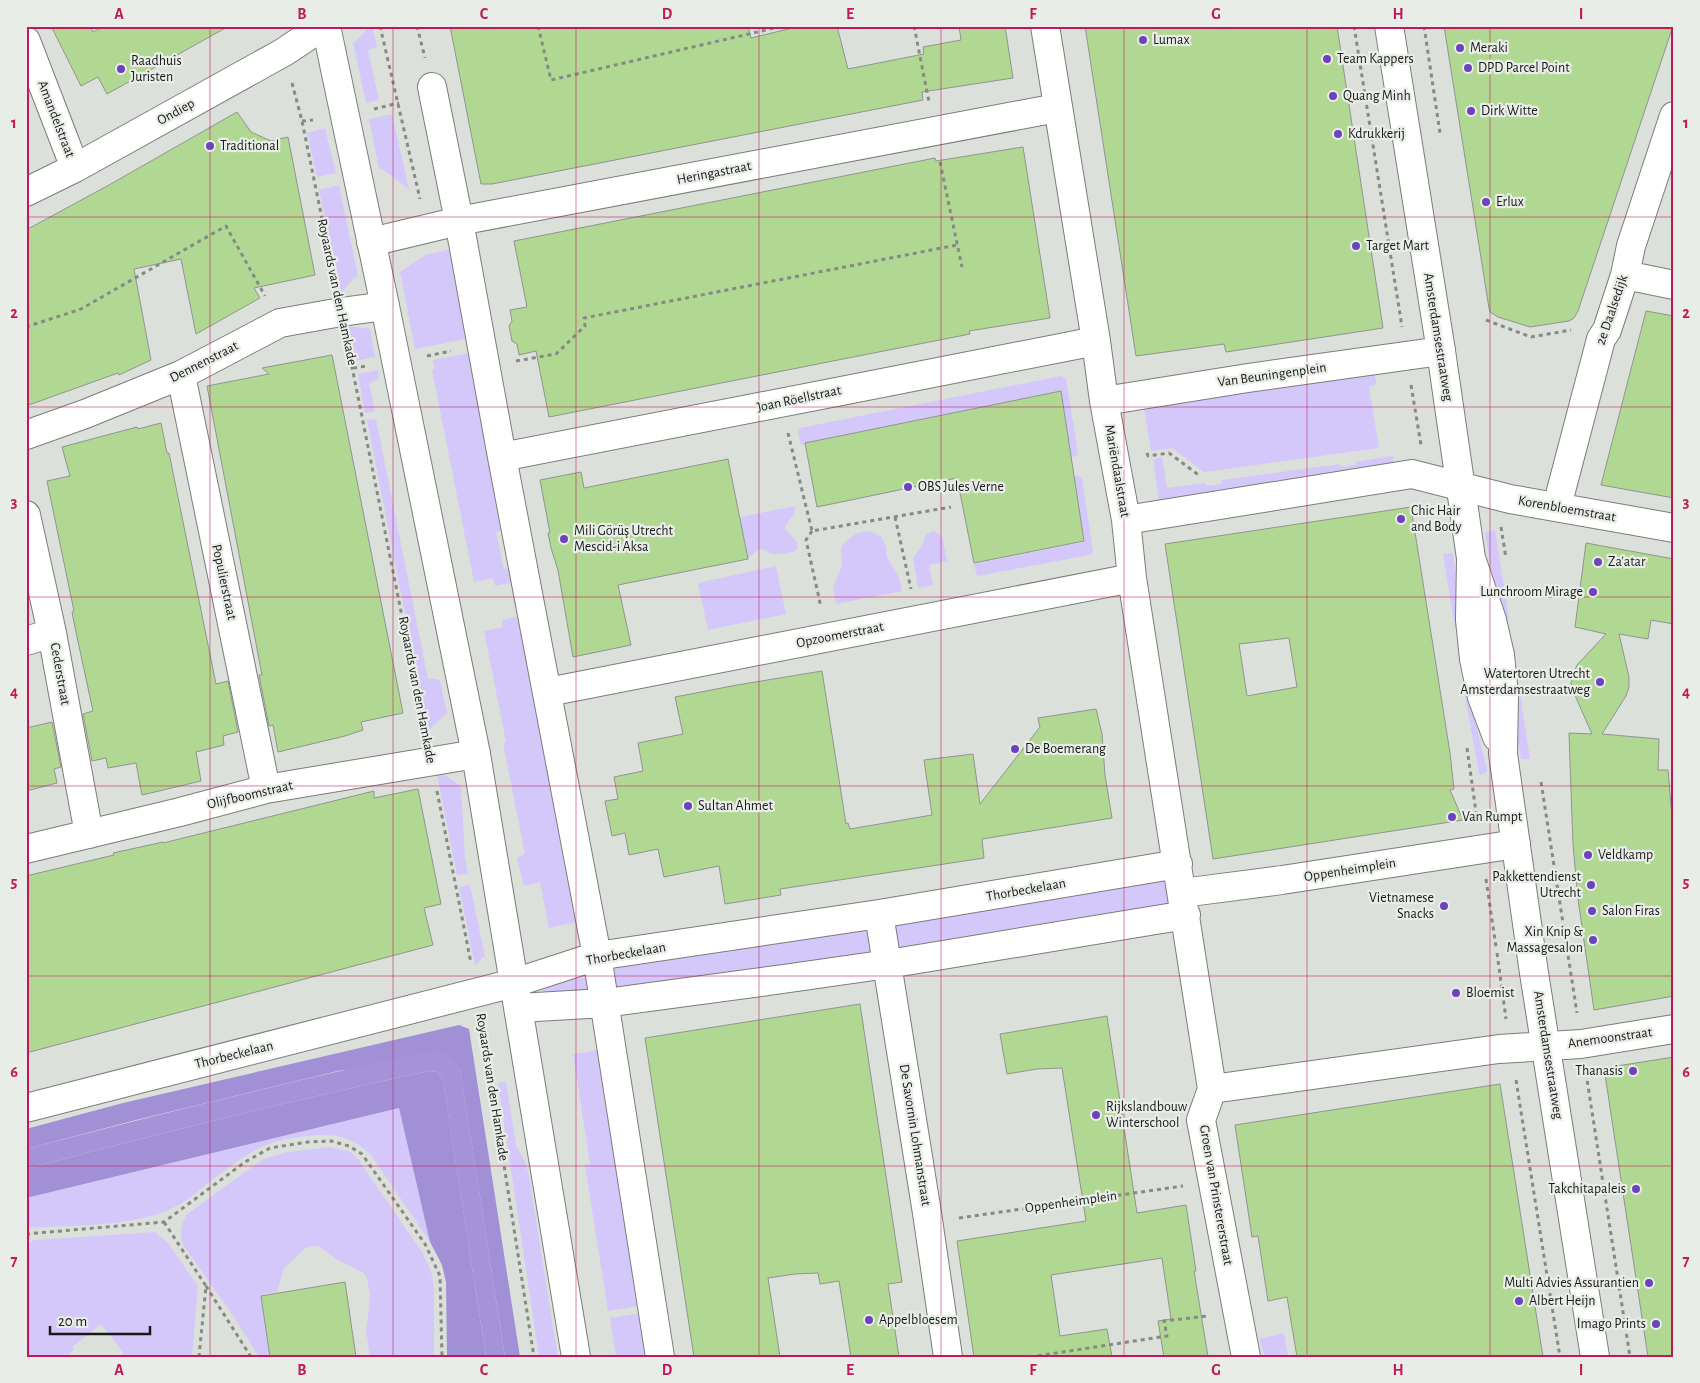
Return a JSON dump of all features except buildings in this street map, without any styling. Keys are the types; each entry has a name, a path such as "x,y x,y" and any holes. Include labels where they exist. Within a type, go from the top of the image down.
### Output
{"street":[{"name":"Ondiep","path":"26,192 75,168 284,52 325,26"},
{"path":"325,26 386,306 476,754 576,1357"},
{"name":"Mariëndaalstraat","path":"1045,26 1104,401 1126,520 1132,578 1184,904"},
{"name":"Amsterdamsestraatweg","path":"1389,26 1471,558 1492,620 1500,655 1504,695 1503,754 1534,973 1595,1357"},
{"name":"Amandelstraat","path":"26,42 75,168"},
{"path":"432,87 597,956 660,1357"},
{"name":"Heringastraat","path":"371,242 459,222 1058,108"},
{"name":"2e Daalsedijk","path":"1557,506 1602,339 1607,330 1625,276 1631,246 1674,116"},
{"path":"1625,276 1674,285"},
{"name":"Dennenstraat","path":"26,435 181,375 280,323 386,306"},
{"name":"Joan Röellstraat","path":"502,457 690,422 1096,341"},
{"name":"Van Beuningenplein","path":"1104,401 1248,378 1440,351"},
{"name":"Populierstraat","path":"181,375 266,789"},
{"path":"1126,520 1412,474 1460,486"},
{"name":"Korenbloemstraat","path":"1460,486 1510,499 1674,528"},
{"name":"Cederstraat","path":"26,515 52,633 89,834"},
{"name":"Opzoomerstraat","path":"548,692 1132,578"},
{"path":"26,640 52,633"},
{"name":"Olijfboomstraat","path":"26,849 266,789 476,754"},
{"name":"Oppenheimplein","path":"1184,904 1282,880 1516,844"},
{"name":"Thorbeckelaan","path":"516,996 597,956 879,914 1178,864"},
{"name":"Thorbeckelaan","path":"26,1108 477,992 605,1003 888,964 1184,904"},
{"name":"Groen van Prinstererstraat","path":"1184,904 1212,1089 1202,1120 1246,1357"},
{"name":"De Savornin Lohmanstraat","path":"879,914 929,1223 948,1357"},
{"name":"Anemoonstraat","path":"1547,1046 1581,1044 1674,1029"},
{"path":"1212,1089 1499,1049 1547,1046"}],"path":[{"path":"380,26 427,229"},
{"path":"302,121 346,116 398,104 432,87 417,26"},
{"path":"538,26 551,80 782,26"},
{"path":"914,26 962,267"},
{"name":"Royaards van den Hamkade","path":"284,52 302,121 477,992 534,1357"},
{"path":"26,327 80,308 226,226 280,323"},
{"path":"486,366 556,354 585,326 584,318 957,245"},
{"path":"1486,320 1531,337 1573,330"},
{"path":"782,403 812,531"},
{"path":"1113,452 1147,449 1148,456 1168,453 1203,479"},
{"path":"828,637 806,540 812,531 951,507"},
{"path":"895,517 918,620"},
{"path":"26,1234 164,1222 246,1162 270,1148 308,1142 331,1141 349,1146 362,1154 425,1244 440,1276 442,1357"},
{"name":"Oppenheimplein","path":"929,1223 1213,1182"},
{"path":"164,1222 251,1357"},
{"path":"199,1357 206,1286"},
{"path":"1030,1357 1167,1336 1164,1322 1237,1312"}],"shaded area":[{"path":"372,26 377,47 368,50 379,100 366,103 353,42"},
{"path":"392,114 409,189 382,169 379,169 369,119"},
{"path":"325,128 336,173 317,177 307,133"},
{"path":"339,185 358,276 341,293 319,190"},
{"path":"452,249 471,338 415,349 400,272 425,255"},
{"path":"348,326 370,329 375,357 355,361"},
{"path":"474,352 509,529 496,532 504,569 517,566 519,581 495,586 493,578 474,582 432,370 435,369 433,360"},
{"path":"378,370 379,379 369,383 375,411 365,413 358,374"},
{"path":"1374,373 1377,384 1369,387 1379,448 1204,472 1172,448 1151,451 1144,408"},
{"path":"1061,376 1066,379 1078,453 1076,456 1071,457 1061,391 801,445 798,432 800,428"},
{"path":"376,419 428,679 440,681 447,713 428,731 367,420"},
{"path":"1393,456 1394,467 1159,502 1153,459 1162,457 1167,488 1206,483 1207,486 1222,484 1222,480 1340,464 1341,467 1355,465 1355,462"},
{"path":"1074,476 1079,476 1082,479 1093,552 1090,555 977,576 974,564 1084,542"},
{"path":"795,506 795,513 785,529 797,542 797,550 775,554 761,549 748,559 740,517"},
{"path":"1495,530 1509,618 1505,619 1490,565 1485,532"},
{"path":"869,531 882,537 887,557 898,575 902,591 836,604 833,588 842,566 842,546 857,533"},
{"path":"934,531 942,536 947,561 929,565 933,585 918,588 913,558 926,535"},
{"path":"1453,553 1458,628 1455,628 1443,554"},
{"path":"776,566 786,614 708,630 698,583"},
{"path":"526,615 585,920 549,928 540,882 524,886 517,859 525,854 503,743 506,742 484,631 503,627 502,620"},
{"path":"1519,687 1530,759 1521,759 1517,738 1515,689"},
{"path":"1469,695 1487,770 1486,773 1481,775 1479,773 1465,696"},
{"path":"436,769 461,786 465,857 468,874 457,875"},
{"path":"1178,864 1186,915 605,1003 597,957"},
{"path":"470,885 485,957 475,966 459,887"},
{"path":"594,976 597,995 545,1004 542,984"},
{"path":"459,1025 469,1029 520,1357 505,1357 460,1069 342,1070 26,1149 26,1129 123,1103"},
{"path":"607,1049 646,1305 608,1311 585,1165 590,1164 573,1054"},
{"path":"431,1051 448,1055 460,1068 505,1357 486,1357 443,1080 437,1072 429,1071 277,1105 26,1169 26,1149 228,1098"},
{"path":"429,1071 437,1072 443,1080 486,1357 447,1357 446,1282 442,1265 430,1242 399,1108 26,1198 26,1169 227,1117"},
{"path":"506,1082 516,1145 526,1164 529,1176 558,1357 539,1357 498,1083"},
{"path":"399,1108 430,1242 371,1155 350,1140 327,1135 286,1139 259,1148 232,1165 179,1205 153,1216 99,1224 26,1228 26,1198"},
{"path":"329,1147 349,1151 358,1159 422,1252 431,1271 434,1288 434,1357 370,1357 366,1329 370,1294 367,1279 364,1273 338,1260 318,1246 307,1247 284,1268 277,1292 261,1295 270,1357 259,1357 234,1317 183,1245 181,1230 186,1215 263,1159 288,1152"},
{"path":"155,1232 167,1242 198,1286 192,1357 124,1357 123,1352 101,1324 72,1347 74,1350 65,1357 26,1357 26,1245 34,1240"},
{"path":"648,1312 655,1357 616,1357 610,1318"},
{"path":"1284,1333 1288,1357 1265,1357 1259,1339"}],"place":[{"name":"Lumax","path":"1143,40"},
{"name":"Meraki","path":"1460,48"},
{"name":"Team Kappers","path":"1327,59"},
{"name":"DPD Parcel Point","path":"1468,68"},
{"name":"Raadhuis Juristen","path":"121,69"},
{"name":"Quang Minh","path":"1333,96"},
{"name":"Dirk Witte","path":"1471,111"},
{"name":"Kdrukkerij","path":"1338,134"},
{"name":"Traditional","path":"210,146"},
{"name":"Erlux","path":"1486,202"},
{"name":"Target Mart","path":"1356,246"},
{"name":"OBS Jules Verne","path":"908,487"},
{"name":"Chic Hair and Body","path":"1401,519"},
{"name":"Mili Görüş Utrecht Mescid-i Aksa","path":"564,539"},
{"name":"Za'atar","path":"1598,562"},
{"name":"Lunchroom Mirage","path":"1593,592"},
{"name":"Watertoren Utrecht Amsterdamsestraatweg","path":"1600,682"},
{"name":"De Boemerang","path":"1015,749"},
{"name":"Sultan Ahmet","path":"688,806"},
{"name":"Van Rumpt","path":"1452,817"},
{"name":"Veldkamp","path":"1588,855"},
{"name":"Pakkettendienst Utrecht","path":"1591,885"},
{"name":"Vietnamese Snacks","path":"1444,906"},
{"name":"Salon Firas","path":"1592,911"},
{"name":"Xin Knip & Massagesalon","path":"1593,940"},
{"name":"Bloemist","path":"1456,993"},
{"name":"Thanasis","path":"1633,1071"},
{"name":"Rijkslandbouw Winterschool","path":"1096,1115"},
{"name":"Takchitapaleis","path":"1636,1189"},
{"name":"Multi Advies Assurantien","path":"1649,1283"},
{"name":"Albert Heijn","path":"1519,1301"},
{"name":"Appelbloesem","path":"869,1320"},
{"name":"Imago Prints","path":"1656,1324"}]}
